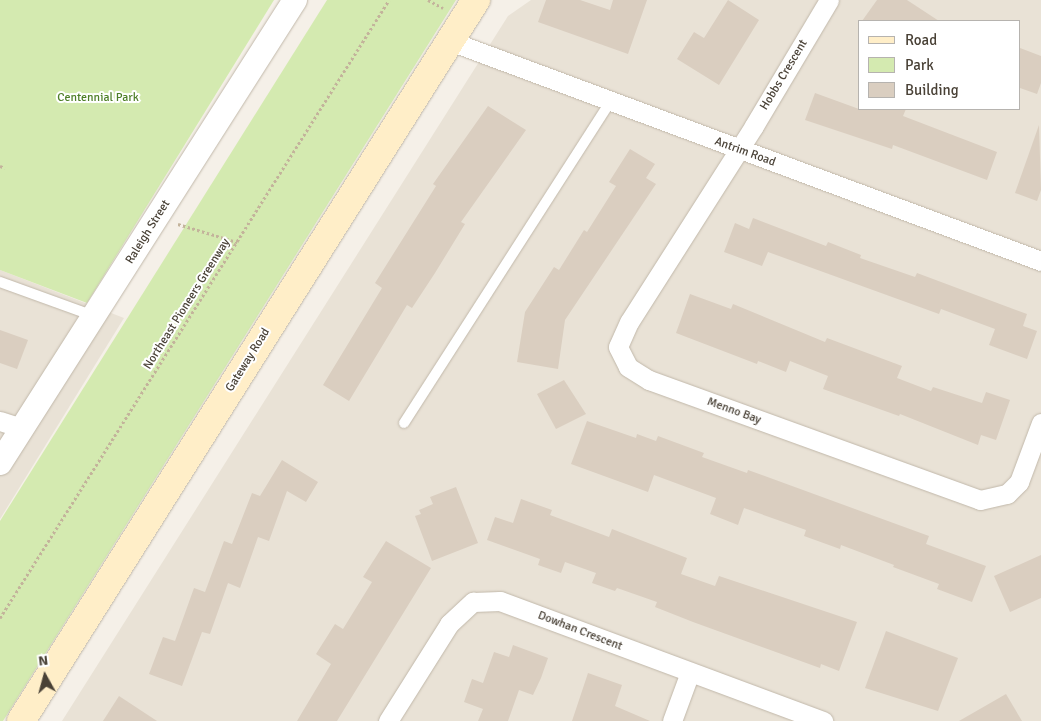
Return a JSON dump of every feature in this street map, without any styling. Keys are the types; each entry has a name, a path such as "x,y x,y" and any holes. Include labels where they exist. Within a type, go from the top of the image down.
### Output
{"main road":[{"name":"Gateway Road","path":"21,721 476,0"}],"street":[{"name":"Raleigh Street","path":"0,463 10,424 95,317 296,0"},
{"name":"Hobbs Crescent","path":"738,149 829,0"},
{"name":"Antrim Road","path":"450,41 1041,261"},
{"name":"Menno Bay","path":"738,149 629,322 618,348 628,367 649,380 980,500 998,498 1019,482 1041,423"},
{"name":"Dowhan Crescent","path":"388,721 449,624 472,602 500,601 823,721"},
{"path":"672,721 690,672"}],"lane":[{"path":"404,423 610,102"},
{"path":"0,282 95,317"}],"path":[{"name":"Northeast Pioneers Greenway","path":"0,618 389,0"},
{"path":"0,166 5,168"},
{"path":"156,219 237,242"}],"shaded area":[{"path":"531,0 1041,0 1041,721 62,721 508,16"},
{"path":"0,270 124,318 0,519"}],"green space":[{"name":"Centennial Park","path":"0,0 274,0 87,303 0,270"},
{"path":"327,0 456,0 3,721 0,721 0,521"}],"building":[{"path":"546,0 580,0 610,10 613,0 647,0 628,54 538,22"},
{"path":"728,0 759,20 719,85 677,59 694,32 704,38"},
{"path":"877,0 907,0 937,20 863,20"},
{"path":"1021,48 1041,56 1041,83 1037,94 1021,88"},
{"path":"815,93 858,110 906,110 903,116 997,152 987,180 893,145 892,149 805,120"},
{"path":"488,106 526,130 461,222 465,224 435,273 412,308 407,305 349,401 323,385 382,288 375,283 436,186 433,184"},
{"path":"1039,125 1041,190 1037,201 1015,193"},
{"path":"630,149 655,164 646,178 656,184 565,320 558,369 517,362 525,312 554,267 559,270 584,230 587,232 616,186 609,182"},
{"path":"753,218 826,246 828,242 861,255 860,258 915,277 917,273 1027,314 1023,326 1037,331 1027,359 989,345 995,329 941,309 939,314 768,252 762,266 724,252 735,223 749,229"},
{"path":"690,294 731,309 733,304 825,342 827,338 902,366 897,378 931,391 933,387 982,403 986,392 1010,400 996,440 981,435 978,445 900,414 899,416 823,389 828,376 790,361 786,372 758,361 757,364 676,333"},
{"path":"0,330 28,340 17,369 0,363"},
{"path":"564,380 586,414 556,429 537,394"},
{"path":"587,421 636,438 637,434 656,441 658,436 704,453 702,457 747,473 748,470 929,536 926,544 986,566 972,602 937,589 939,584 893,567 894,565 841,545 840,549 804,536 806,530 744,508 738,525 710,514 716,498 654,475 648,492 571,464"},
{"path":"282,460 318,482 306,502 287,491 269,541 258,537 240,588 228,583 210,634 202,632 182,686 149,674 163,637 175,641 194,588 205,592 224,541 232,544 252,493 260,496"},
{"path":"456,487 478,543 432,561 415,516 421,514 419,510 433,504 430,497"},
{"path":"521,499 552,510 550,515 609,537 612,529 687,558 681,574 715,586 719,576 857,622 839,671 821,664 820,668 693,622 655,607 657,602 617,588 615,591 592,583 596,573 565,562 561,573 538,565 540,559 487,540 495,517 513,523"},
{"path":"386,541 431,568 337,721 297,721 331,664 316,654 335,624 343,629 372,582 363,577"},
{"path":"1041,555 1041,598 1010,612 994,576"},
{"path":"886,631 958,658 938,711 865,688"},
{"path":"513,645 548,658 541,678 533,695 519,690 508,721 478,721 483,709 464,702 472,679 483,683 494,652 509,657"},
{"path":"588,673 622,685 615,706 650,721 572,721"},
{"path":"1006,694 1022,721 959,721"},
{"path":"119,696 157,721 103,721"}]}
